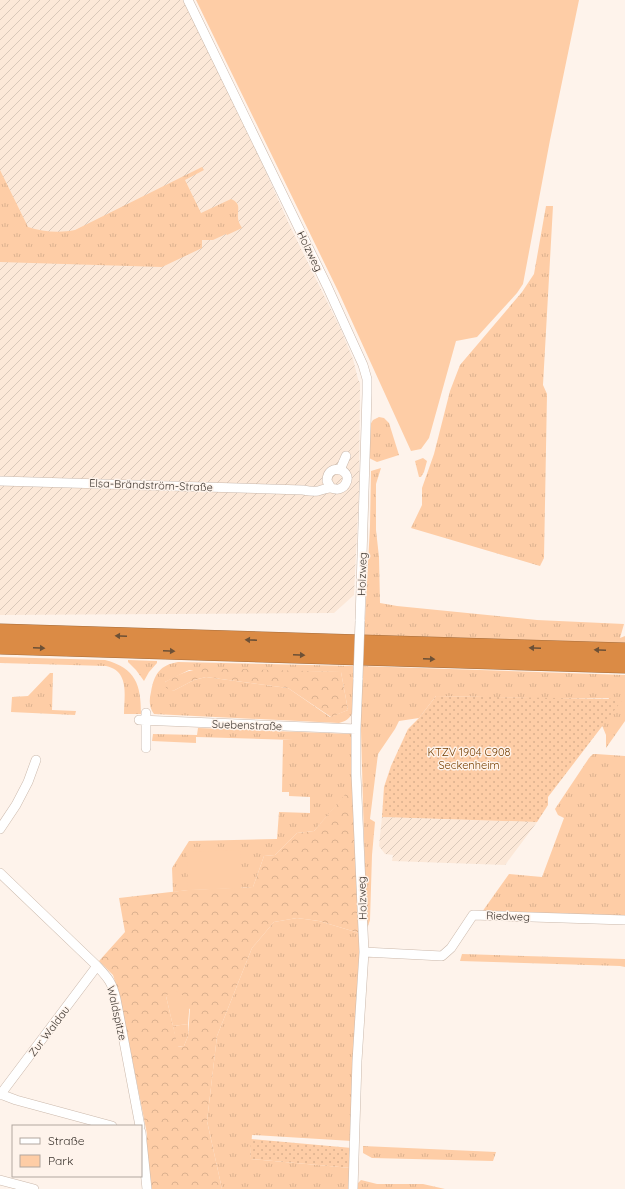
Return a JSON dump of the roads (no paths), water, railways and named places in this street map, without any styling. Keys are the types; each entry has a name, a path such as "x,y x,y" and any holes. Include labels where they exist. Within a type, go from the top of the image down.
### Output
{"highway":[{"path":"0,632 625,651"},
{"path":"0,646 625,665"}],"street":[{"name":"Holzweg","path":"188,0 327,286 363,365 367,379 368,394 356,729 356,774 364,952 357,1061 353,1189"},
{"path":"340,470 346,456"},
{"path":"333,470 340,470 345,473 347,479 346,484 342,488 331,488 328,484 328,475 333,470"},
{"name":"Elsa-Brändström-Straße","path":"303,490 327,479"},
{"path":"347,479 365,479"},
{"name":"Elsa-Brändström-Straße","path":"0,481 303,490 311,492 331,488"},
{"name":"Suebenstraße","path":"146,748 144,718 356,729"},
{"path":"0,829 16,805 28,782 36,760"},
{"name":"Waldspitze","path":"0,873 109,979 114,991 140,1125"},
{"name":"Riedweg","path":"364,952 442,956 450,948 473,915 625,920"},
{"name":"Zur Waldau","path":"0,1095 97,966"},
{"path":"0,1095 108,1125"},
{"path":"142,1143 147,1189"},
{"path":"0,1180 34,1189"}],"park label":[{"name":"KTZV 1904 C908 Seckenheim","path":"469,758"}]}
